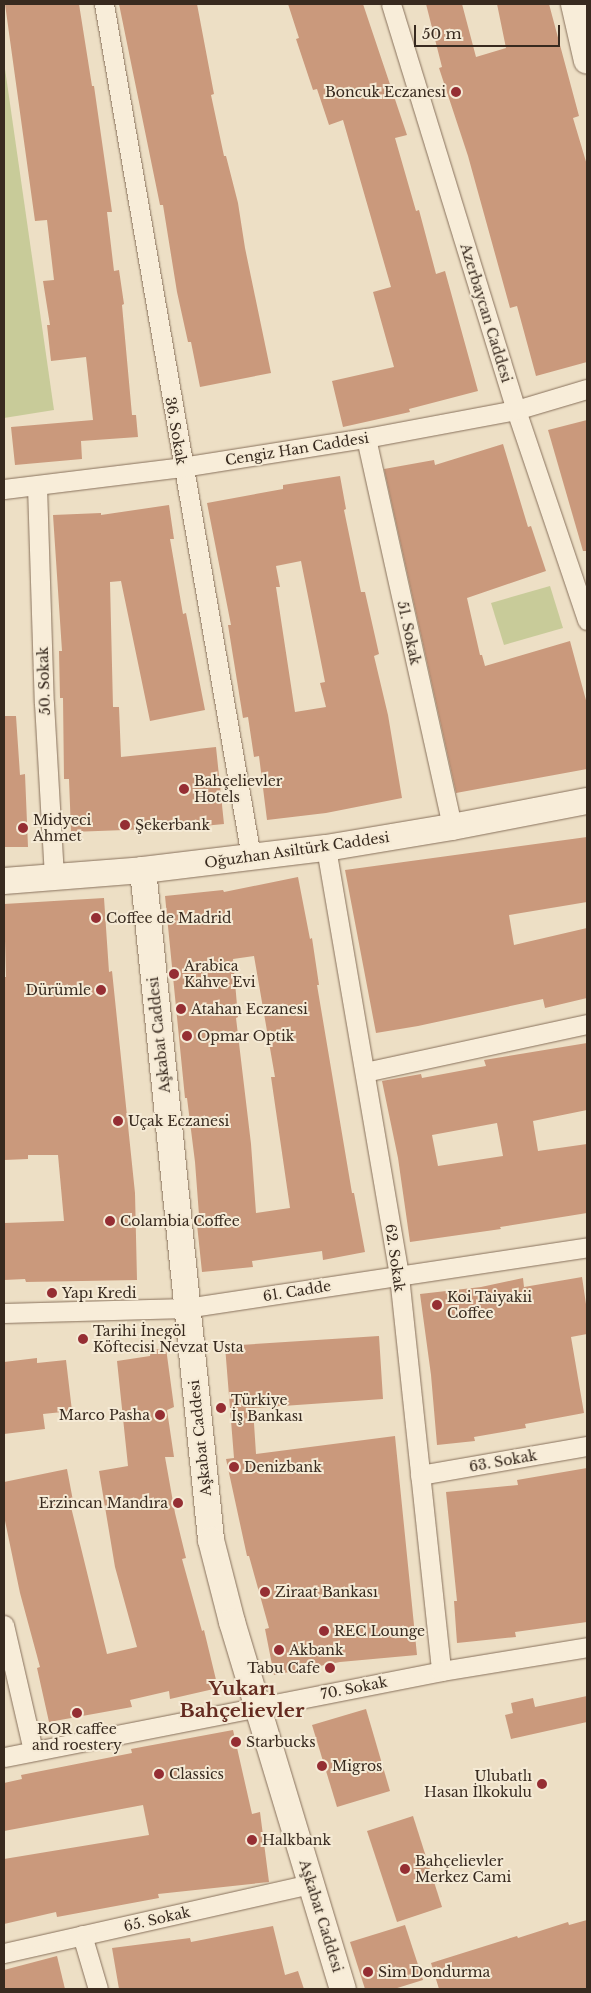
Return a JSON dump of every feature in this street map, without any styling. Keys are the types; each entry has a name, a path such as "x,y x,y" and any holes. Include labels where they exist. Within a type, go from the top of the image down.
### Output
{"main road":[{"path":"574,4 587,61"},
{"name":"Oğuzhan Asiltürk Caddesi","path":"4,881 143,870 326,848 452,827 587,801"},
{"name":"Aşkabat Caddesi","path":"143,870 211,1540 232,1622 343,1989"}],"street":[{"name":"36. Sokak","path":"104,4 182,467 251,857"},
{"name":"Azerbaycan Caddesi","path":"391,4 516,410 587,620"},
{"name":"Cengiz Han Caddesi","path":"4,488 37,486 182,467 366,438 516,410 587,389"},
{"name":"51. Sokak","path":"366,438 452,827"},
{"name":"50. Sokak","path":"37,486 44,703 54,877"},
{"name":"62. Sokak","path":"326,848 399,1276 441,1671"},
{"path":"365,1072 587,1024"},
{"name":"61. Cadde","path":"4,1313 186,1308 587,1247"},
{"name":"63. Sokak","path":"420,1475 587,1446"},
{"path":"4,1625 33,1751"},
{"name":"70. Sokak","path":"4,1757 441,1671 587,1647"},
{"name":"65. Sokak","path":"4,1953 311,1884"},
{"path":"82,1935 98,1989"}],"green space":[{"path":"4,62 54,410 4,418"},
{"path":"550,586 563,628 504,645 491,603"}],"building":[{"path":"5,4 79,4 92,86 94,86 112,212 107,212 114,271 119,270 124,304 122,305 132,415 136,415 138,437 81,441 82,459 15,465 11,427 93,420 86,357 51,361 47,325 50,325 43,281 54,280 47,220 35,221"},
{"path":"119,4 197,4 214,94 211,95 224,156 226,156 238,203 245,248 271,373 200,387 191,342 188,342 177,292 163,205 160,205"},
{"path":"288,4 363,4 407,135 395,138 416,211 419,210 436,274 445,271 478,391 409,409 410,412 343,427 332,381 394,367 373,292 391,287 343,120 329,125 317,89 313,90 296,39 299,38"},
{"path":"426,4 462,4 476,57 506,48 497,4 549,4 579,116 573,118 587,165 587,362 536,376 517,306 510,308 468,156 439,68 442,67"},
{"path":"587,420 587,551 583,551 548,430"},
{"path":"503,444 528,527 531,526 546,571 467,598 480,655 482,655 485,666 570,641 587,704 587,769 456,793 384,469 434,460 435,465"},
{"path":"340,476 346,509 344,510 361,592 365,592 379,654 374,656 388,715 402,798 326,813 267,820 259,756 254,757 248,717 243,718 228,625 231,625 207,503 283,489 283,485","holes":["301,561 325,682 320,683 326,707 295,712 276,587 280,587 276,566"]},
{"path":"169,505 174,539 170,539 183,614 186,613 205,710 150,721 121,581 110,582 113,707 119,707 121,757 216,747 224,824 152,831 152,829 71,832 69,779 64,779 63,698 60,698 59,651 62,651 53,515 101,513 101,515"},
{"path":"4,716 16,716 20,775 25,774 28,847 4,847"},
{"path":"587,837 587,902 509,915 514,945 587,928 587,998 545,1008 543,999 418,1026 376,1033 345,870"},
{"path":"298,877 310,939 312,938 319,985 317,985 352,1193 354,1193 365,1252 323,1260 322,1251 252,1261 253,1267 202,1272 196,1215 199,1215 195,1162 187,1098 185,1098 165,896 223,890 224,892","holes":["254,956 275,1077 271,1077 290,1208 256,1213 251,1144 236,1018 238,1017 233,959"]},
{"path":"104,898 109,972 112,971 135,1193 137,1280 26,1282 25,1279 4,1280 4,1223 64,1221 58,1155 28,1155 28,1159 4,1160 4,977 6,977 4,904"},
{"path":"587,1043 587,1110 533,1121 538,1151 587,1144 587,1213 500,1227 501,1229 410,1242 398,1158 382,1081 421,1074 422,1078 486,1066 484,1060","holes":["497,1123 503,1156 438,1166 432,1135"]},
{"path":"582,1277 587,1311 587,1334 571,1337 584,1413 525,1424 526,1428 474,1437 475,1441 437,1445 431,1375 420,1294 481,1287 523,1278 524,1287"},
{"path":"379,1336 383,1399 253,1408 256,1454 395,1436 417,1655 340,1662 274,1675 265,1629 269,1628 249,1556 247,1556 226,1459 234,1458 225,1346"},
{"path":"166,1348 174,1407 167,1410 174,1457 165,1457 175,1513 186,1558 182,1559 202,1631 204,1630 218,1688 170,1699 169,1691 130,1700 132,1707 49,1722 37,1668 40,1667 20,1593 4,1516 4,1482 67,1469 74,1506 71,1507 107,1654 137,1647 115,1567 99,1471 128,1466 117,1361 150,1356 151,1350"},
{"path":"37,1358 37,1363 66,1360 72,1411 43,1414 45,1429 4,1434 4,1362"},
{"path":"587,1468 587,1622 515,1632 516,1637 457,1643 454,1601 457,1601 446,1492 518,1485 517,1480"},
{"path":"587,1696 587,1722 511,1739 505,1715 513,1713 511,1703 533,1698 535,1707"},
{"path":"366,1709 390,1791 337,1807 312,1725"},
{"path":"233,1730 252,1814 260,1812 269,1882 158,1894 159,1898 57,1917 56,1912 4,1924 4,1859 149,1835 143,1805 4,1831 4,1783 22,1779 21,1775 132,1753 131,1749"},
{"name":"Bahçelievler Merkez Cami","path":"413,1816 442,1907 397,1922 367,1831"},
{"path":"587,1920 587,1989 439,1989 431,1963 517,1936 518,1938 568,1922 569,1925"},
{"path":"405,1925 423,1980 394,1989 365,1989 350,1942"},
{"path":"273,1926 285,1975 298,1971 304,1989 119,1989 112,1948 190,1938 191,1942"},
{"path":"57,1956 65,1989 4,1989 4,1970"}],"place":[{"name":"Boncuk Eczanesi","path":"456,92"},
{"name":"Bahçelievler Hotels","path":"184,789"},
{"name":"Şekerbank","path":"125,825"},
{"name":"Midyeci Ahmet","path":"23,828"},
{"name":"Coffee de Madrid","path":"96,918"},
{"name":"Arabica Kahve Evi","path":"174,974"},
{"name":"Dürümle","path":"101,990"},
{"name":"Atahan Eczanesi","path":"181,1009"},
{"name":"Opmar Optik","path":"187,1036"},
{"name":"Uçak Eczanesi","path":"118,1121"},
{"name":"Colambia Coffee","path":"110,1221"},
{"name":"Yapı Kredi","path":"52,1293"},
{"name":"Koi Taiyakii Coffee","path":"437,1305"},
{"name":"Tarihi İnegöl Köftecisi Nevzat Usta","path":"83,1339"},
{"name":"Türkiye İş Bankası","path":"221,1408"},
{"name":"Marco Pasha","path":"160,1415"},
{"name":"Denizbank","path":"234,1467"},
{"name":"Erzincan Mandıra","path":"178,1503"},
{"name":"Ziraat Bankası","path":"265,1592"},
{"name":"REC Lounge","path":"324,1631"},
{"name":"Akbank","path":"279,1650"},
{"name":"Tabu Cafe","path":"330,1668"},
{"name":"ROR caffee and roestery","path":"77,1713"},
{"name":"Starbucks","path":"236,1742"},
{"name":"Migros","path":"322,1766"},
{"name":"Classics","path":"159,1774"},
{"name":"Ulubatlı Hasan İlkokulu","path":"542,1784"},
{"name":"Halkbank","path":"252,1840"},
{"name":"Bahçelievler Merkez Cami","path":"405,1869"},
{"name":"Sim Dondurma","path":"368,1972"}],"district":[{"name":"Yukarı Bahçelievler","path":"242,1700"}]}
